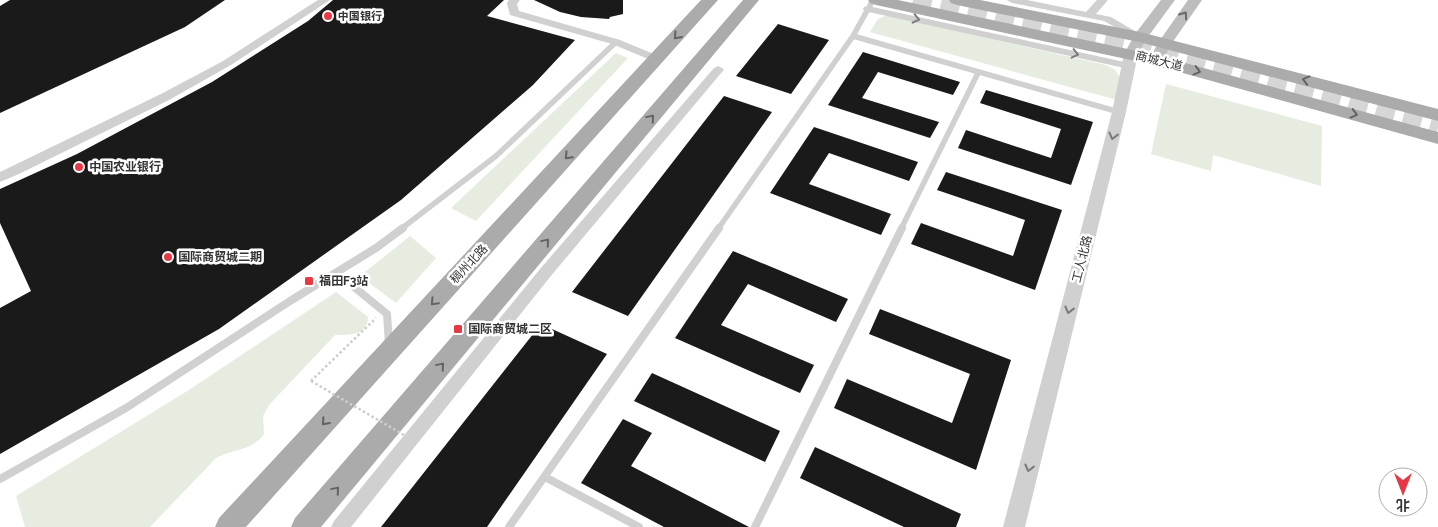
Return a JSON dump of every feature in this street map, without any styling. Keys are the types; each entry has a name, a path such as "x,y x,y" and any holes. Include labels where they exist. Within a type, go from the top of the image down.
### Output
{"main road":[{"name":"稠州北路","path":"228,527 710,0"},
{"path":"304,527 751,0"},
{"name":"商城大道","path":"957,0 1140,37 1438,115"},
{"name":"工人北路","path":"1130,60 1140,37 1168,0"},
{"path":"1156,60 1165,43 1195,0"},
{"name":"商城大道","path":"873,3 1130,60 1156,60 1438,138"}],"street":[{"path":"0,177 33,163 165,98 227,63 324,0"},
{"path":"515,0 512,3 514,13 616,42 657,59"},
{"path":"1013,0 1107,19 1140,37"},
{"path":"1089,15 1103,0"},
{"name":"工人北路","path":"1014,527 1119,112 1130,60"},
{"path":"340,527 545,273 718,70"}],"lane":[{"path":"509,527 853,36 873,3"},
{"path":"853,36 1119,112"},
{"path":"0,479 126,408 290,301 376,248 496,156 616,42"},
{"path":"755,527 978,73"},
{"path":"337,272 387,314 390,350"},
{"path":"544,477 639,527"}],"path":[{"path":"383,311 311,382 404,435"}],"shaded area":[{"path":"887,15 1106,65 1115,70 1120,78 1117,100 870,32 878,19"},
{"path":"616,53 628,58 476,221 451,208"},
{"path":"1166,84 1322,126 1321,186 1213,155 1211,171 1151,154"},
{"path":"410,236 436,258 396,303 360,276"},
{"path":"336,292 368,317 365,328 357,333 335,335 269,405 263,416 264,434 259,440 248,447 216,458 150,527 25,527 16,496 189,390"}],"building":[{"path":"10,0 225,0 185,27 0,113 0,6"},
{"name":"国际商贸城二期","path":"333,0 504,0 487,16 575,40 533,85 401,200 219,329 0,454 0,308 31,291 0,223 0,189 77,154 212,82 308,21"},
{"path":"534,0 623,0 623,14 610,17 609,19 581,17 560,12"},
{"path":"778,24 829,40 791,94 736,76"},
{"path":"863,52 960,82 953,95 878,72 862,98 939,122 930,138 828,105"},
{"path":"986,90 1093,122 1071,185 958,148 966,130 1051,158 1061,129 980,103"},
{"path":"724,96 772,112 628,316 572,292"},
{"path":"814,127 918,162 909,181 829,153 809,184 891,214 881,235 770,193"},
{"path":"946,172 1062,210 1035,290 911,244 921,223 1013,256 1025,220 937,190"},
{"path":"733,251 848,299 836,322 748,284 721,325 814,365 800,393 675,338"},
{"path":"880,309 1011,360 976,470 834,408 847,379 952,423 970,374 869,334"},
{"path":"541,324 607,354 487,527 381,527"},
{"path":"652,373 780,431 765,462 634,401"},
{"path":"623,419 652,433 631,466 749,527 664,527 581,483"},
{"path":"815,447 961,514 956,527 904,527 800,478"}],"tunnel":[{"path":"913,0 1203,65 1438,128"}],"place":[{"name":"中国银行","path":"328,16"},
{"name":"中国农业银行","path":"79,167"},
{"name":"国际商贸城二期","path":"168,257"},
{"name":"福田F3站","path":"309,281"},
{"name":"国际商贸城二区","path":"458,329"}]}
